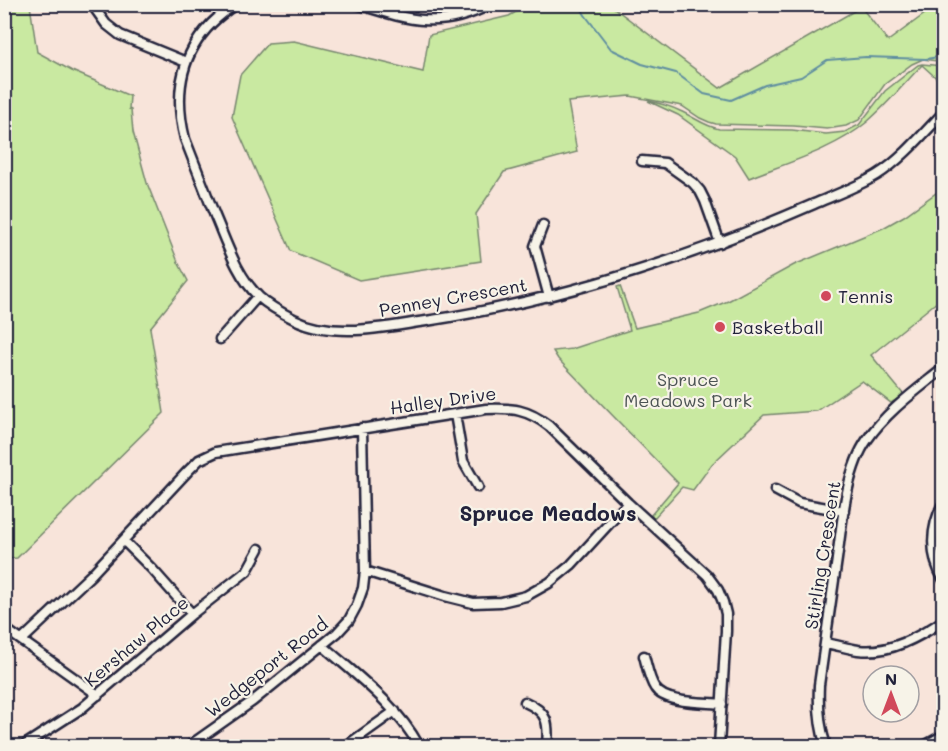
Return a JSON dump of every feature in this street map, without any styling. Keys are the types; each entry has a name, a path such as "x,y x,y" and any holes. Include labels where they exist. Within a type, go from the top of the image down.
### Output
{"street":[{"name":"Penney Crescent","path":"236,4 220,15 206,30 186,62 179,94 181,123 185,139 230,253 258,296 297,320 337,330 359,330 449,317 549,297 623,277 720,243 874,177 891,165 944,112"},
{"path":"357,4 407,19 437,21 464,17 491,4"},
{"path":"96,10 106,24 119,34 186,62"},
{"path":"642,161 664,163 693,183 705,201 720,243"},
{"path":"543,225 535,246 549,297"},
{"path":"220,339 258,296"},
{"name":"Stirling Crescent","path":"826,747 820,722 819,685 844,511 856,461 866,441 889,414 944,368"},
{"name":"Halley Drive","path":"22,640 91,575 199,460 216,452 504,408 536,416 549,426 628,503 707,575 718,591 726,614 719,747"},
{"path":"455,414 463,461 478,487"},
{"name":"Wedgeport Road","path":"189,747 253,701 350,620 363,588 365,571 362,428"},
{"path":"776,490 799,503 844,511"},
{"path":"944,502 938,513 933,542 935,562 944,580"},
{"path":"365,571 473,603 501,602 526,596 549,583 571,565 628,503"},
{"path":"124,541 192,614"},
{"name":"Kershaw Place","path":"23,747 82,708 192,614 247,571 259,549"},
{"path":"825,643 858,650 884,648 914,639 944,620"},
{"path":"4,628 98,695"},
{"path":"322,645 366,681 395,711 419,747"},
{"path":"644,656 653,685 661,695 672,699 722,704"},
{"path":"525,702 535,706 543,714 547,724 547,747"},
{"path":"346,747 395,711"},
{"path":"926,747 944,736"}],"green space":[{"path":"530,4 610,5 720,88 861,7 888,41 937,5 943,5 943,62 923,59 912,64 885,84 859,120 846,126 827,129 716,124 700,118 682,106 630,96 568,102 577,152 504,172 476,214 481,261 359,280 291,251 232,117 240,75 268,43 294,41 423,72 429,35 509,16"},
{"path":"4,5 30,5 37,52 72,71 130,96 129,109 133,132 147,183 178,262 188,281 150,328 164,413 17,558 5,559"},
{"path":"922,64 943,66 943,84 922,65 882,109 854,132 826,148 749,178 735,156 678,115 648,101 685,113 719,129 792,130 826,134 845,132 859,125 885,91"},
{"name":"Spruce Meadows Park","path":"943,188 943,297 871,355 904,395 891,403 862,381 817,411 764,415 712,464 693,490 682,487 654,518 651,515 678,483 558,359 553,351 572,349 630,330 617,287 620,286 635,328 699,313 728,301 794,265 883,228"}],"waterway":[{"path":"579,4 611,49 642,64 676,73 704,94 731,100 765,85 801,77 827,60 866,57 926,59 944,56"}],"place":[{"name":"Tennis","path":"826,296"},
{"name":"Basketball","path":"720,327"}],"district":[{"name":"Spruce Meadows","path":"548,512"}]}
